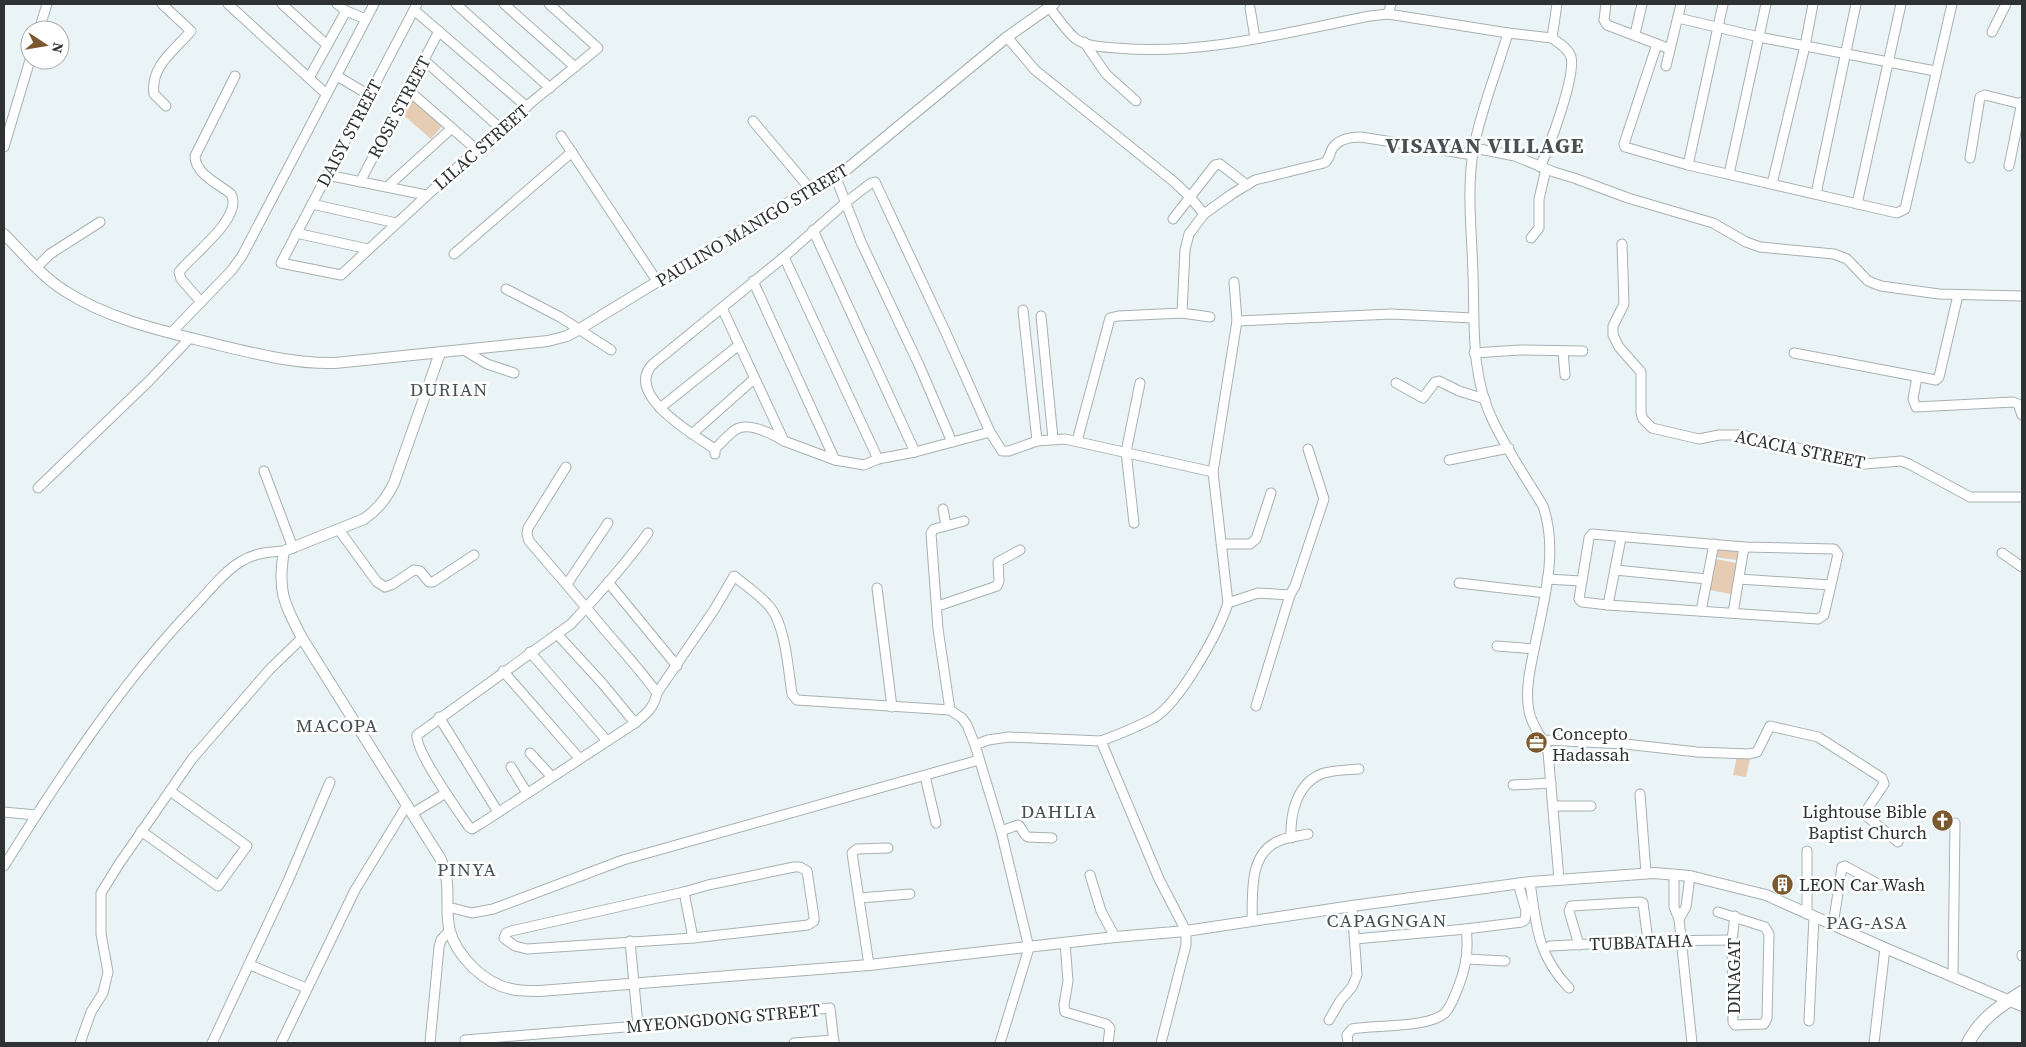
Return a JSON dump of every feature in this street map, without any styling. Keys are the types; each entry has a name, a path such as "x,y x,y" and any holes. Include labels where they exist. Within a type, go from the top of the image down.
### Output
{"main road":[{"path":"1968,1043 1983,1021 2022,992"}],"street":[{"path":"42,20 47,4"},
{"path":"162,4 191,30 166,56 153,78 154,94 166,106"},
{"path":"228,4 323,90"},
{"path":"282,4 327,45"},
{"path":"337,4 346,12 366,19"},
{"path":"171,333 231,271 242,256 338,76 374,4"},
{"path":"456,4 550,88"},
{"path":"504,4 575,67"},
{"name":"LILAC STREET","path":"281,263 341,275 500,128 598,48 549,4"},
{"path":"1388,14 1391,4"},
{"path":"1552,38 1557,4"},
{"path":"1606,4 1604,20 1607,25 1635,34 1670,49"},
{"path":"1635,34 1642,4"},
{"path":"1666,66 1681,4"},
{"path":"1688,165 1724,4"},
{"path":"1729,174 1766,4"},
{"path":"1772,184 1805,46 1813,4"},
{"path":"1816,194 1856,4"},
{"path":"1857,204 1901,4"},
{"path":"1657,44 1624,144 1627,148 1688,165 1897,213 1905,209 1935,71 1952,4"},
{"path":"1992,32 2006,4"},
{"path":"1051,5 1070,32 1083,42 1106,74 1136,101"},
{"name":"PAULINO MANIGO STREET","path":"4,234 63,290 93,307 171,333 282,359 319,363 440,353 548,341 567,336 578,330 776,209 836,178 1007,37 1051,5"},
{"path":"415,7 439,31 526,107"},
{"name":"DAISY STREET","path":"281,263 415,7"},
{"path":"1250,8 1255,38"},
{"path":"309,78 346,12"},
{"path":"1083,42 1098,47 1155,49 1212,46 1388,14 1552,38 1570,54 1571,65 1564,100 1543,168 1538,228 1531,238"},
{"path":"1678,18 1759,37 1935,71"},
{"name":"ROSE STREET","path":"360,182 439,31"},
{"path":"1508,33 1484,107 1473,151 1469,209 1473,274 1474,352 1492,420 1543,506 1548,520 1550,542 1547,579 1528,686 1529,712 1544,740 1548,752 1560,879"},
{"path":"1007,37 1035,70 1190,197 1204,214"},
{"path":"424,60 500,128"},
{"path":"4,147 27,70"},
{"path":"201,302 181,279 179,272 216,234 229,215 233,201 231,194 215,184 205,174 195,162 194,156 235,76"},
{"path":"338,76 369,95"},
{"path":"408,90 477,150"},
{"path":"1970,158 1980,97 1985,95 2022,103 2008,166"},
{"path":"753,121 812,191"},
{"path":"387,187 452,128"},
{"path":"561,136 657,281"},
{"path":"1182,313 1185,250 1189,234 1204,214 1256,180 1324,163 1328,160 1336,144 1351,137 1515,156 1628,198 1713,223 1732,235 1760,247 1834,254 1847,260 1868,281 1875,284 1939,294 2022,296"},
{"path":"454,254 572,152"},
{"path":"1173,219 1215,165 1220,164 1246,185"},
{"path":"327,175 426,195"},
{"path":"836,178 861,242 919,365 952,442"},
{"path":"990,432 915,452 878,459 864,465 835,460 767,433 744,427 737,429 715,452 676,424 660,408 645,380 648,369 784,257 844,202 875,182 878,184 990,432 1000,448 1006,452 1053,439 1077,441 1213,472"},
{"path":"312,204 396,223"},
{"path":"37,267 50,254 100,222"},
{"path":"813,230 915,452"},
{"path":"296,233 368,249"},
{"name":"ACACIA STREET","path":"1622,244 1624,304 1613,326 1613,335 1619,347 1641,372 1641,413 1643,419 1652,428 1700,439 1719,435 1742,435 1865,464 1901,461 1970,497 2022,497"},
{"path":"784,257 878,459"},
{"path":"754,281 835,460"},
{"path":"975,745 988,740 1009,737 1101,741 1154,718 1168,706 1192,672 1225,614 1228,603 1213,472 1237,321 1234,282"},
{"path":"506,289 560,317 611,350"},
{"path":"1794,353 1933,380 1939,378 1958,295"},
{"path":"722,308 784,441"},
{"path":"1023,310 1037,442"},
{"path":"1077,441 1110,318 1182,313 1210,317"},
{"path":"1237,321 1392,314 1473,318"},
{"path":"1042,316 1053,439"},
{"path":"38,488 142,388 190,338"},
{"path":"660,408 739,345"},
{"path":"464,350 487,364 514,372"},
{"path":"1564,351 1565,375"},
{"path":"1474,352 1583,351"},
{"path":"4,866 36,814 132,676 159,644 238,562 259,553 288,550 364,520 376,511 387,498 394,483 440,353"},
{"path":"1917,377 1913,399 1916,407 2013,402 2018,404 2022,415"},
{"path":"692,434 754,379"},
{"path":"1396,383 1423,398 1438,381 1459,391 1485,399"},
{"path":"1134,523 1126,452 1140,383"},
{"path":"1449,460 1509,448"},
{"path":"1256,706 1290,595 1295,586 1323,502 1324,496 1308,449"},
{"path":"566,467 528,528 529,541 657,693"},
{"path":"264,471 288,550 280,577 282,597 302,638 410,809 446,870 449,892 449,931 456,945 471,965 486,978 502,986 519,990 540,991 869,965 1115,937 1186,931 1518,883 1646,873 1690,876 1766,896 2022,1006"},
{"path":"1222,544 1250,544 1256,539 1271,493"},
{"path":"943,509 946,526"},
{"path":"950,710 938,630 938,606 931,534 934,529 964,521"},
{"path":"566,584 608,523"},
{"path":"339,530 377,582 385,587 414,570 420,571 429,582 433,582 474,555"},
{"path":"648,532 625,565 586,607 557,634 421,730 417,735 416,740 446,793 471,828 635,723 650,711 657,693 714,610 734,576 764,601 776,618 781,633 794,698 805,702 950,710 962,718 967,725 975,745 1000,831 1029,948 1000,1043"},
{"path":"1590,535 1621,538 1744,547 1836,550 1838,554 1824,615 1818,619 1608,605 1580,601 1581,581 1590,535"},
{"path":"1608,605 1621,538"},
{"path":"1701,611 1714,544"},
{"path":"1733,613 1744,547"},
{"path":"938,606 997,586 999,581 998,562 1020,550"},
{"path":"2002,553 2022,567"},
{"path":"1615,570 1707,578"},
{"path":"1547,579 1581,581"},
{"path":"1739,580 1830,586"},
{"path":"608,582 677,666"},
{"path":"1459,583 1545,593"},
{"path":"877,588 892,707"},
{"path":"1228,603 1258,592 1290,595"},
{"path":"557,634 602,682 635,723"},
{"path":"80,1043 91,1012 103,993 108,972 101,934 101,893 141,831 192,759 220,724 270,669 302,638"},
{"path":"1497,646 1534,649"},
{"path":"530,652 607,741"},
{"path":"503,671 579,758"},
{"path":"440,717 498,812"},
{"path":"1544,740 1625,744 1697,752 1749,754 1757,752 1770,726 1812,734 1882,778 1884,784 1864,814 1898,842"},
{"path":"1101,741 1159,879 1186,931 1186,946 1161,1043"},
{"path":"530,753 552,777"},
{"path":"448,907 472,913 493,909 623,860 979,760"},
{"path":"512,767 527,793"},
{"path":"1291,838 1290,825 1295,803 1312,780 1326,772 1359,769"},
{"path":"925,776 936,823"},
{"path":"212,1043 250,965 330,782"},
{"path":"1513,786 1552,783"},
{"path":"141,831 218,886 247,846 170,790"},
{"path":"281,1043 355,890 410,809 446,793"},
{"path":"1640,794 1646,873"},
{"path":"1554,806 1591,806"},
{"path":"4,812 36,814"},
{"path":"1953,977 1955,824"},
{"path":"1000,831 1018,825 1021,827 1024,835 1028,837 1052,838"},
{"path":"1252,920 1254,880 1260,857 1279,841 1308,834"},
{"path":"869,965 853,851 857,849 888,848"},
{"path":"1807,850 1810,916 1809,1022"},
{"path":"794,866 800,867 807,871 814,921 808,925 693,938 527,949 515,946 504,938 511,931 684,892 794,866"},
{"path":"1833,925 1842,867 1845,866 1852,869 1880,885"},
{"path":"1674,874 1674,907 1679,919 1692,1043"},
{"path":"1090,875 1101,911 1115,937"},
{"path":"1679,919 1686,907 1690,876"},
{"path":"1530,882 1539,943 1552,968 1568,988"},
{"path":"1355,939 1518,923 1525,920 1526,911 1518,883"},
{"path":"684,892 693,938"},
{"path":"859,898 910,894"},
{"path":"1579,944 1569,911 1572,906 1640,902 1644,910 1648,940"},
{"path":"1329,1020 1340,1001 1356,981 1357,968 1352,906"},
{"name":"DINAGAT","path":"1718,912 1735,916 1765,927 1769,934 1767,1018 1764,1024 1735,1025 1733,1022 1732,940 1735,916"},
{"path":"1348,1043 1347,1035 1352,1029 1418,1023 1441,1017 1451,1005 1460,984 1466,959 1466,929"},
{"path":"430,1043 439,947 441,940 449,931"},
{"name":"TUBBATAHA","path":"1550,946 1648,940 1732,940"},
{"path":"630,941 638,1026"},
{"path":"1065,943 1068,982 1064,1005 1066,1012 1106,1024 1110,1028 1108,1043"},
{"path":"1874,1043 1885,948"},
{"path":"1466,959 1505,961"},
{"path":"250,965 306,988"},
{"name":"MYEONGDONG STREET","path":"465,1043 465,1040 830,1008 834,1042"},
{"path":"794,1043 834,1042"}],"shaded area":[{"path":"412,99 443,125 431,139 400,112"},
{"path":"1716,547 1738,550 1737,560 1714,557"},
{"path":"1715,559 1737,563 1731,594 1709,590"},
{"path":"1737,756 1750,759 1746,777 1733,775"}],"place":[{"name":"Concepto Hadassah","path":"1536,743"},
{"name":"Lightouse Bible Baptist Church","path":"1943,821"},
{"name":"LEON Car Wash","path":"1783,884"}],"district":[{"name":"VISAYAN VILLAGE","path":"1485,145"},
{"name":"DURIAN","path":"449,389"},
{"name":"MACOPA","path":"337,725"},
{"name":"DAHLIA","path":"1059,811"},
{"name":"PINYA","path":"467,869"},
{"name":"CAPAGNGAN","path":"1387,920"},
{"name":"PAG-ASA","path":"1867,922"}]}
